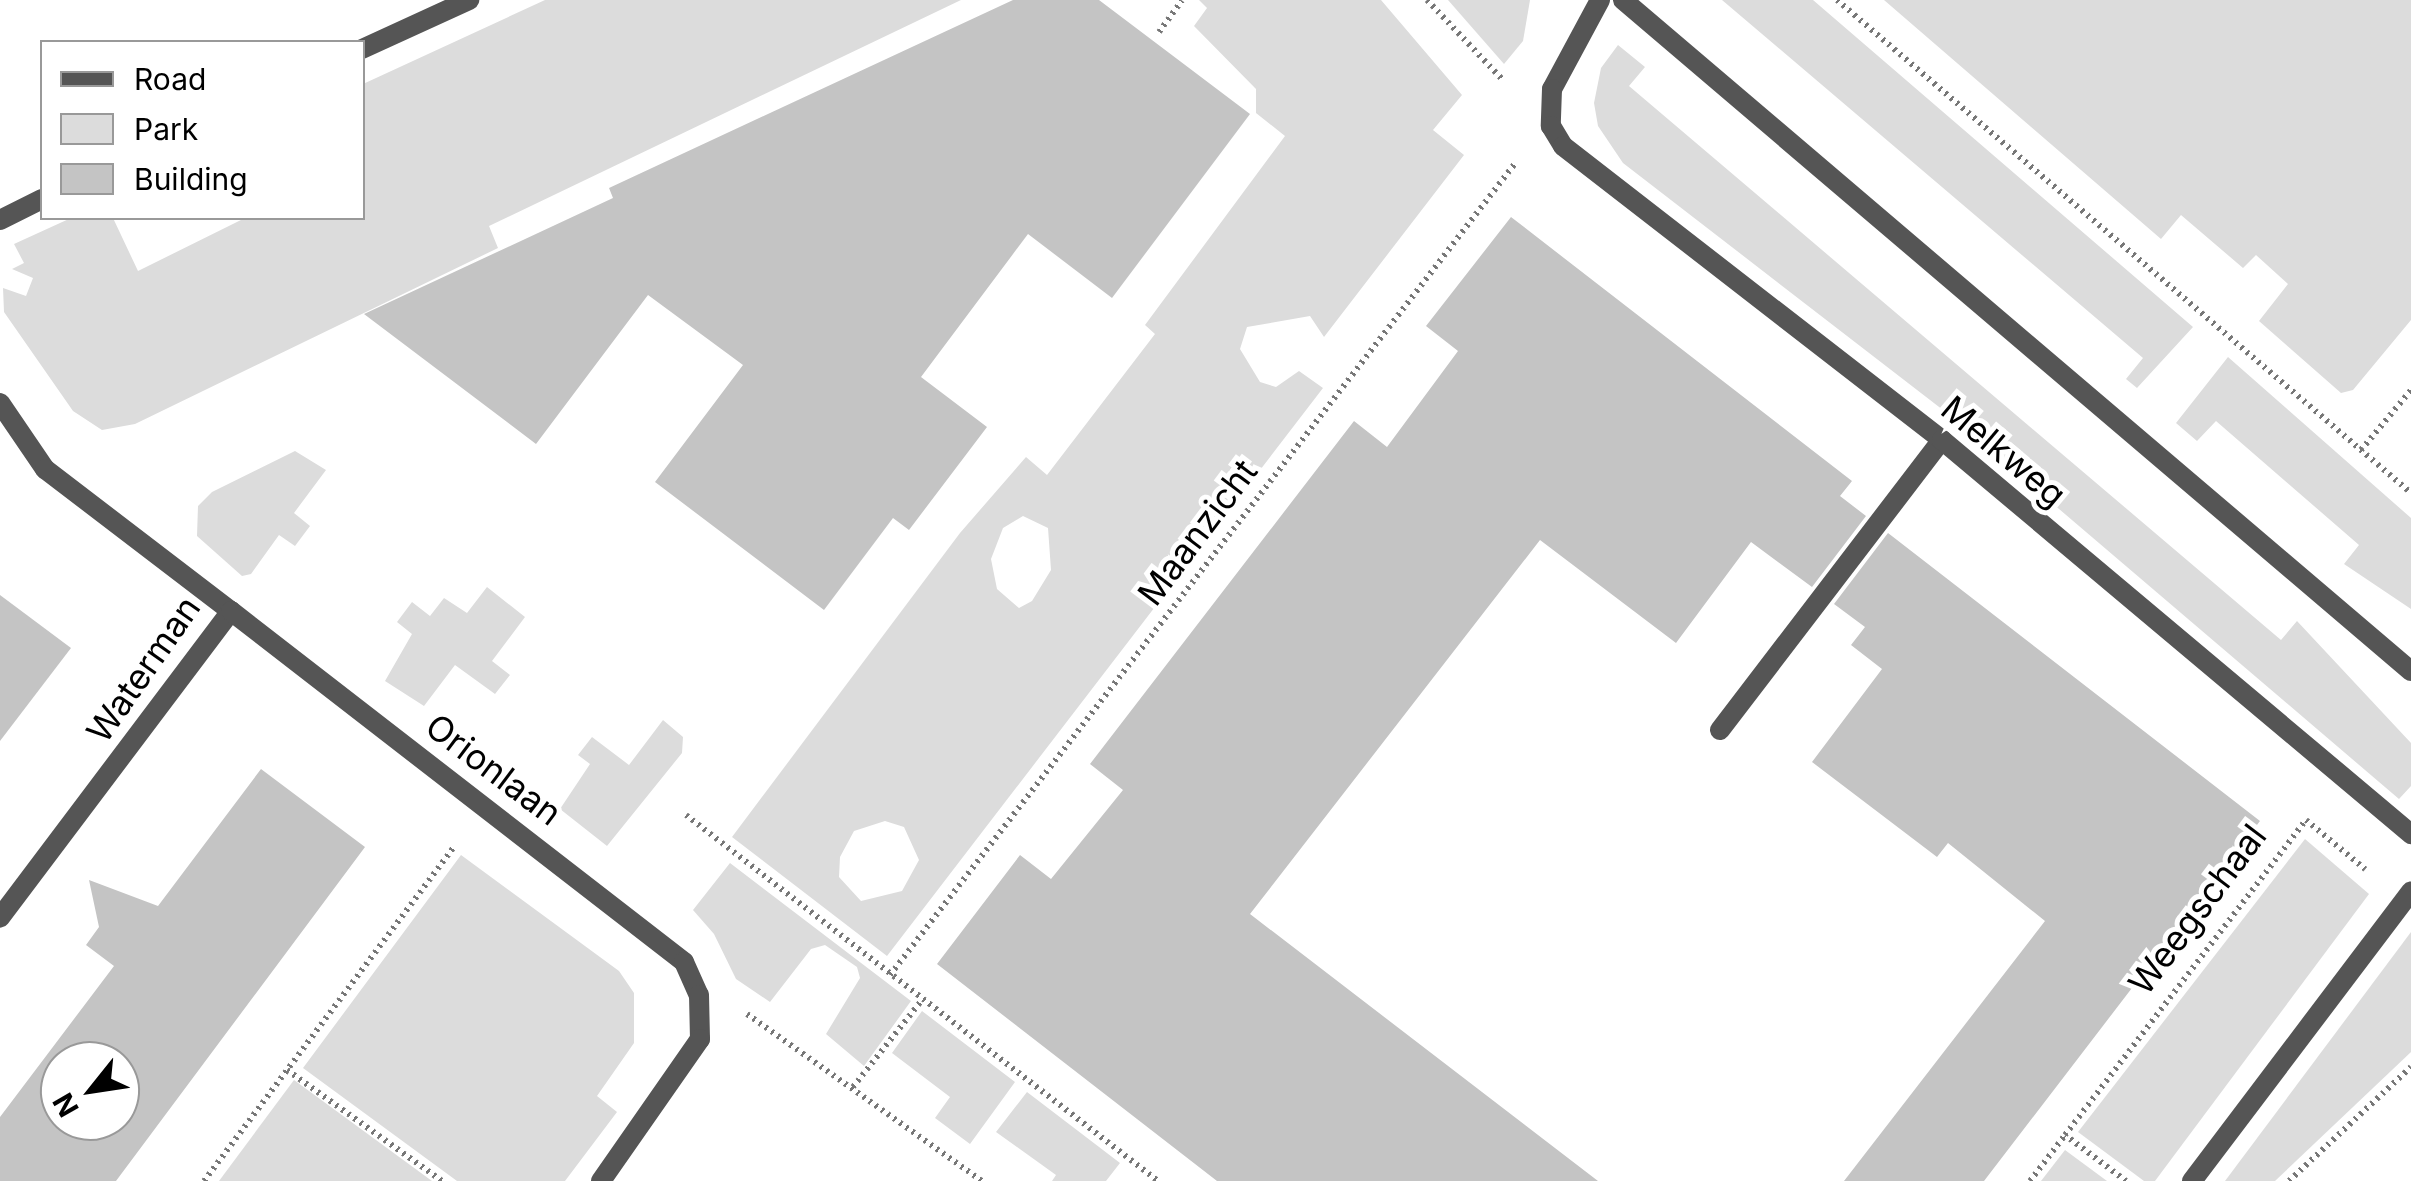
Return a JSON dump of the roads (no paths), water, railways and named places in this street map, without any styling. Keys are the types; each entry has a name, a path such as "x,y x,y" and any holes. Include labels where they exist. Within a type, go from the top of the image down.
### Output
{"street":[{"path":"365,48 470,0"},
{"name":"Melkweg","path":"1600,0 1552,89 1551,126 1564,146 1942,440 2411,834"},
{"path":"1623,0 2411,670"},
{"path":"0,220 40,201"},
{"name":"Waterman","path":"0,403 45,468 232,611 0,918"},
{"path":"1720,730 1942,440"},
{"name":"Orionlaan","path":"232,611 486,804 684,962 699,995 700,1039 602,1181"},
{"path":"2192,1181 2405,896"}]}
